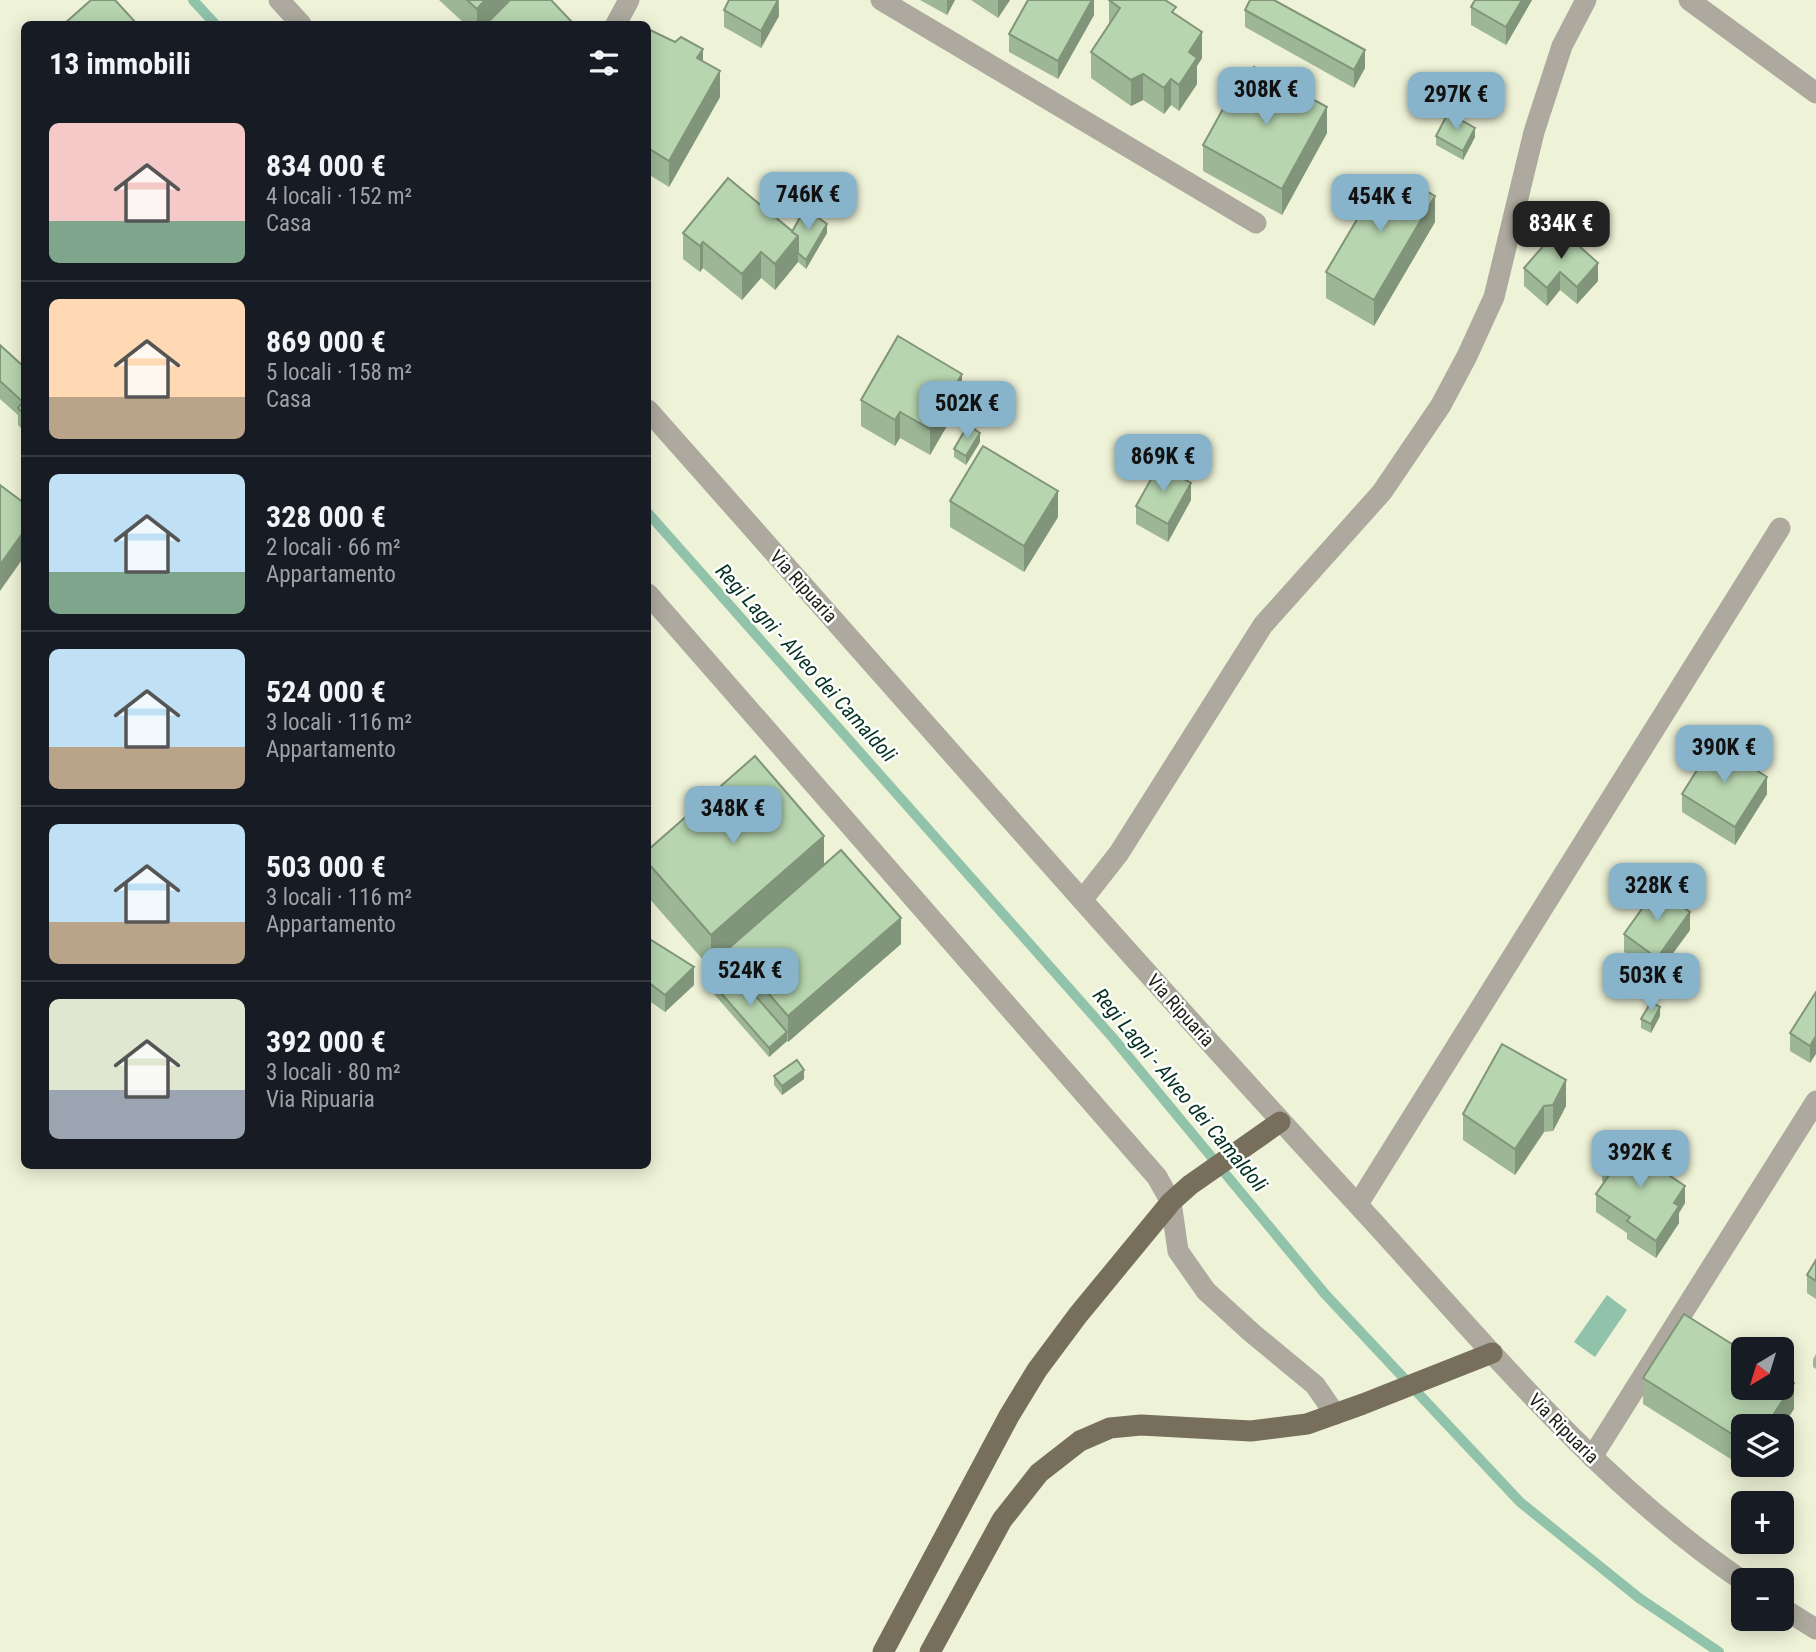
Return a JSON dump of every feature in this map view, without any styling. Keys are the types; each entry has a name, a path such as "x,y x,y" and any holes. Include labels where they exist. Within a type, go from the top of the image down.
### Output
{"main road":[{"path":"883,1652 1009,1416 1037,1370 1078,1315 1171,1202 1190,1185 1280,1122"},
{"path":"930,1652 1002,1520 1039,1473 1080,1441 1110,1428 1141,1425 1251,1431 1307,1424 1492,1353"}],"street":[{"path":"279,0 298,21"},
{"path":"618,21 629,0"},
{"path":"880,0 1256,223"},
{"path":"1083,899 1119,853 1263,625 1382,492 1441,405 1494,297 1534,132 1562,46 1586,0"},
{"path":"1689,0 1816,93"},
{"name":"Via Ripuaria","path":"651,413 1280,1122 1358,1204 1540,1406 1644,1505 1731,1572"},
{"path":"1358,1204 1780,528"},
{"path":"651,597 1157,1177 1171,1202 1178,1251 1206,1291 1252,1334 1315,1385 1335,1414"},
{"path":"1592,1457 1816,1101"},
{"path":"1794,1615 1816,1629"}],"shaded area":[{"path":"1607,1295 1627,1310 1595,1357 1574,1342"}],"building":[{"path":"91,0 115,0 134,21 67,21"},
{"path":"467,0 485,0 477,9"},
{"path":"510,0 551,0 571,21 489,21"},
{"path":"729,0 778,0 761,31 724,10"},
{"path":"1028,0 1092,0 1058,61 1009,34"},
{"path":"1109,0 1165,0 1176,7 1172,12 1202,32 1189,52 1197,58 1179,85 1171,79 1164,88 1143,74 1131,80 1091,52 1120,8"},
{"path":"1250,0 1274,0 1365,50 1354,70 1245,10"},
{"path":"1475,0 1522,0 1506,27 1471,7"},
{"path":"651,30 675,42 681,37 703,49 697,58 720,71 669,161 651,150"},
{"path":"1254,67 1327,107 1282,189 1203,145 1234,89 1240,93"},
{"path":"1448,113 1475,128 1463,151 1436,136"},
{"path":"1367,175 1394,190 1401,176 1435,196 1374,300 1326,272 1369,199 1357,192"},
{"path":"728,178 798,236 775,264 761,252 742,274 703,242 700,246 683,233"},
{"path":"805,208 827,224 806,260 798,253 798,236 792,232"},
{"path":"1559,228 1598,263 1577,287 1560,272 1547,288 1524,268"},
{"path":"898,336 962,374 930,429 900,412 895,420 861,400"},
{"path":"0,345 21,364 21,400 0,381"},
{"path":"968,425 980,433 966,456 954,449"},
{"path":"983,446 1058,491 1024,546 950,501"},
{"path":"1159,465 1191,483 1168,524 1136,506"},
{"path":"0,485 21,501 21,535 0,565"},
{"path":"1714,743 1767,777 1735,827 1682,794"},
{"path":"755,756 824,836 711,935 651,866 651,847"},
{"path":"841,850 901,918 788,1016 729,948"},
{"path":"1656,889 1690,912 1657,958 1624,934"},
{"path":"651,940 694,967 665,995 651,984"},
{"path":"731,968 787,1032 769,1048 713,984"},
{"path":"1816,992 1816,1036 1810,1046 1790,1033"},
{"path":"1651,1002 1660,1007 1651,1024 1641,1019"},
{"path":"1502,1044 1566,1080 1553,1105 1544,1106 1515,1149 1463,1114"},
{"path":"797,1060 804,1070 782,1086 774,1076"},
{"path":"1617,1140 1685,1186 1674,1203 1679,1206 1656,1241 1627,1221 1630,1217 1596,1194 1612,1171 1602,1163"},
{"path":"1816,1260 1816,1281 1807,1275"},
{"path":"1684,1314 1731,1343 1731,1400 1783,1400 1774,1414 1731,1414 1731,1433 1643,1378"}],"waterway":[{"name":"Regi Lagni - Alveo dei Camaldoli","path":"193,0 212,21"},
{"name":"Regi Lagni - Alveo dei Camaldoli","path":"651,516 1113,1038 1325,1294 1520,1502 1639,1598 1719,1652"}]}
